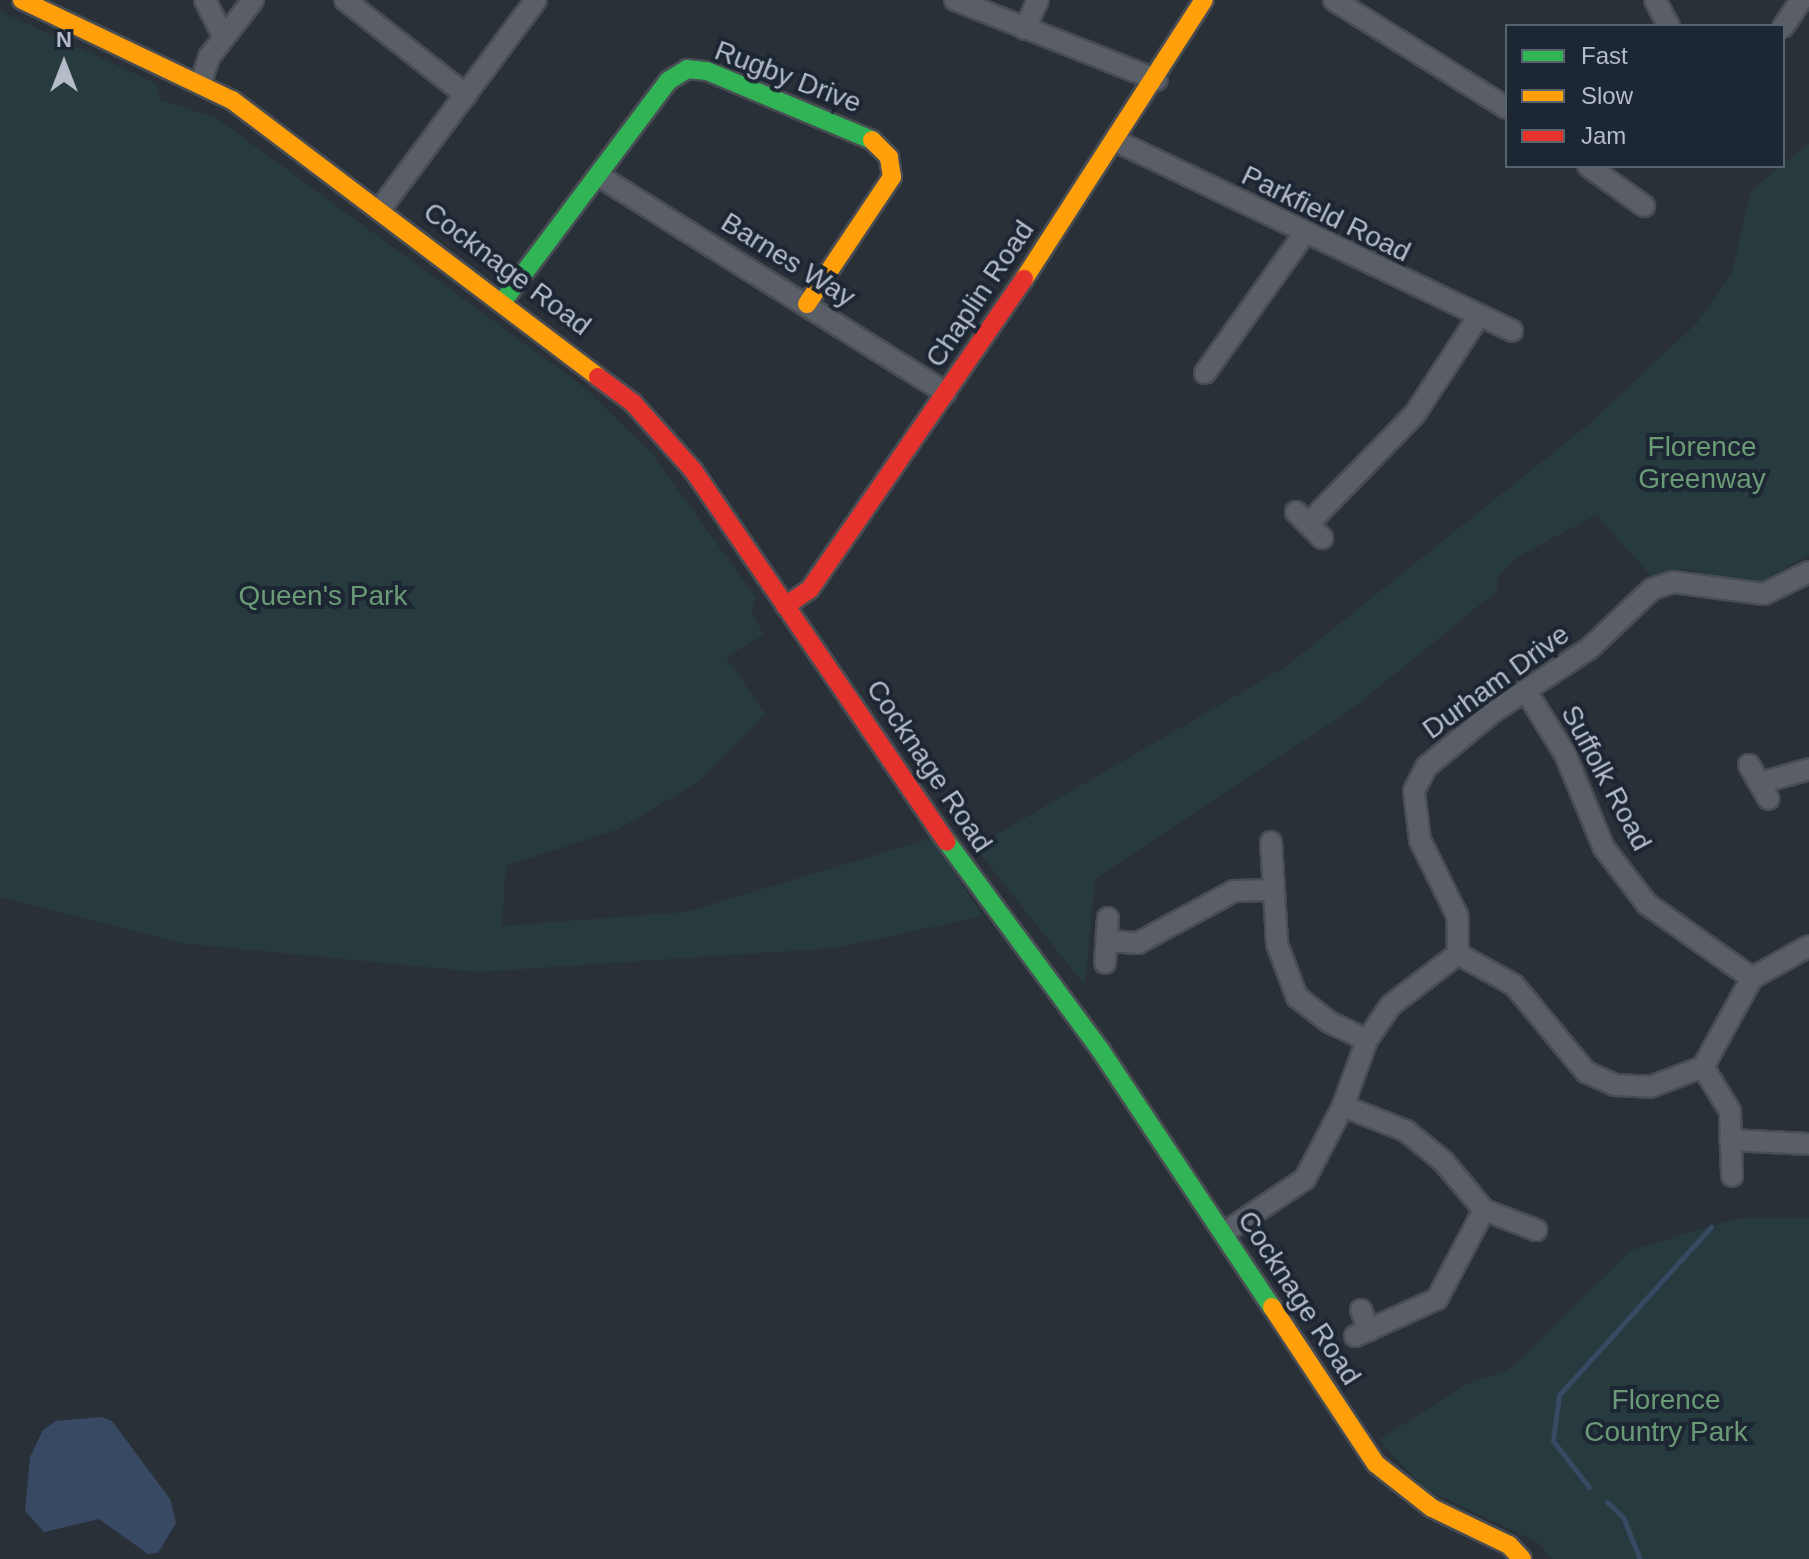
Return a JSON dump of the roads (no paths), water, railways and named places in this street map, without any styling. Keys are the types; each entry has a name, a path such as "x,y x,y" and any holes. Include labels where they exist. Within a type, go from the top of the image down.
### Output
{"street":[{"name":"Cocknage Road","path":"22,0 201,82 381,208 633,403 693,470 978,887 1101,1051 1376,1464 1432,1508 1509,1545 1522,1559"},
{"path":"205,0 223,36"},
{"path":"201,82 223,36 253,0"},
{"path":"345,0 466,95"},
{"path":"381,208 536,0"},
{"path":"955,0 1157,80"},
{"path":"1025,29 1038,0"},
{"name":"Chaplin Road","path":"785,606 810,589 946,393 1118,142 1204,0"},
{"path":"1334,0 1505,107"},
{"path":"1655,0 1668,24"},
{"path":"1785,24 1801,0"},
{"name":"Rugby Drive","path":"503,301 668,81 687,69 707,71 875,141 889,157 892,177 807,304"},
{"name":"Parkfield Road","path":"1118,142 1477,319 1512,331"},
{"path":"1591,168 1644,206"},
{"name":"Barnes Way","path":"599,176 946,393"},
{"path":"1205,373 1304,234"},
{"path":"1309,525 1415,414 1477,319"},
{"name":"Durham Drive","path":"1452,957 1457,915 1420,840 1414,791 1426,767 1526,691 1590,648 1652,589 1673,582 1764,594 1809,572"},
{"name":"Suffolk Road","path":"1526,691 1565,754 1604,848 1647,904 1752,978"},
{"path":"1749,765 1765,791 1809,769"},
{"path":"1271,842 1277,944 1297,997 1329,1022 1367,1040"},
{"path":"1108,941 1138,943 1234,891 1274,890"},
{"path":"1105,963 1108,918"},
{"path":"1224,1233 1305,1179 1343,1106 1367,1040 1391,1005 1452,957 1514,985 1586,1072 1615,1085 1650,1087 1703,1067 1752,978 1809,946"},
{"path":"1703,1067 1730,1111 1732,1176"},
{"path":"1343,1106 1406,1131 1443,1161 1484,1210 1536,1230"},
{"path":"1730,1140 1809,1144"},
{"path":"1361,1310 1362,1333 1437,1299 1484,1210"}],"water":[{"path":"101,1417 112,1421 170,1499 176,1523 158,1553 148,1554 99,1519 44,1532 25,1511 30,1457 43,1430 56,1421"}],"waterway":[{"path":"1589,1487 1553,1441 1559,1395 1711,1227"},
{"path":"1607,1502 1623,1517 1640,1559"}],"park label":[{"name":"Florence Greenway","path":"1702,463"},
{"name":"Queen's Park","path":"323,596"},
{"name":"Florence Country Park","path":"1666,1416"}]}
